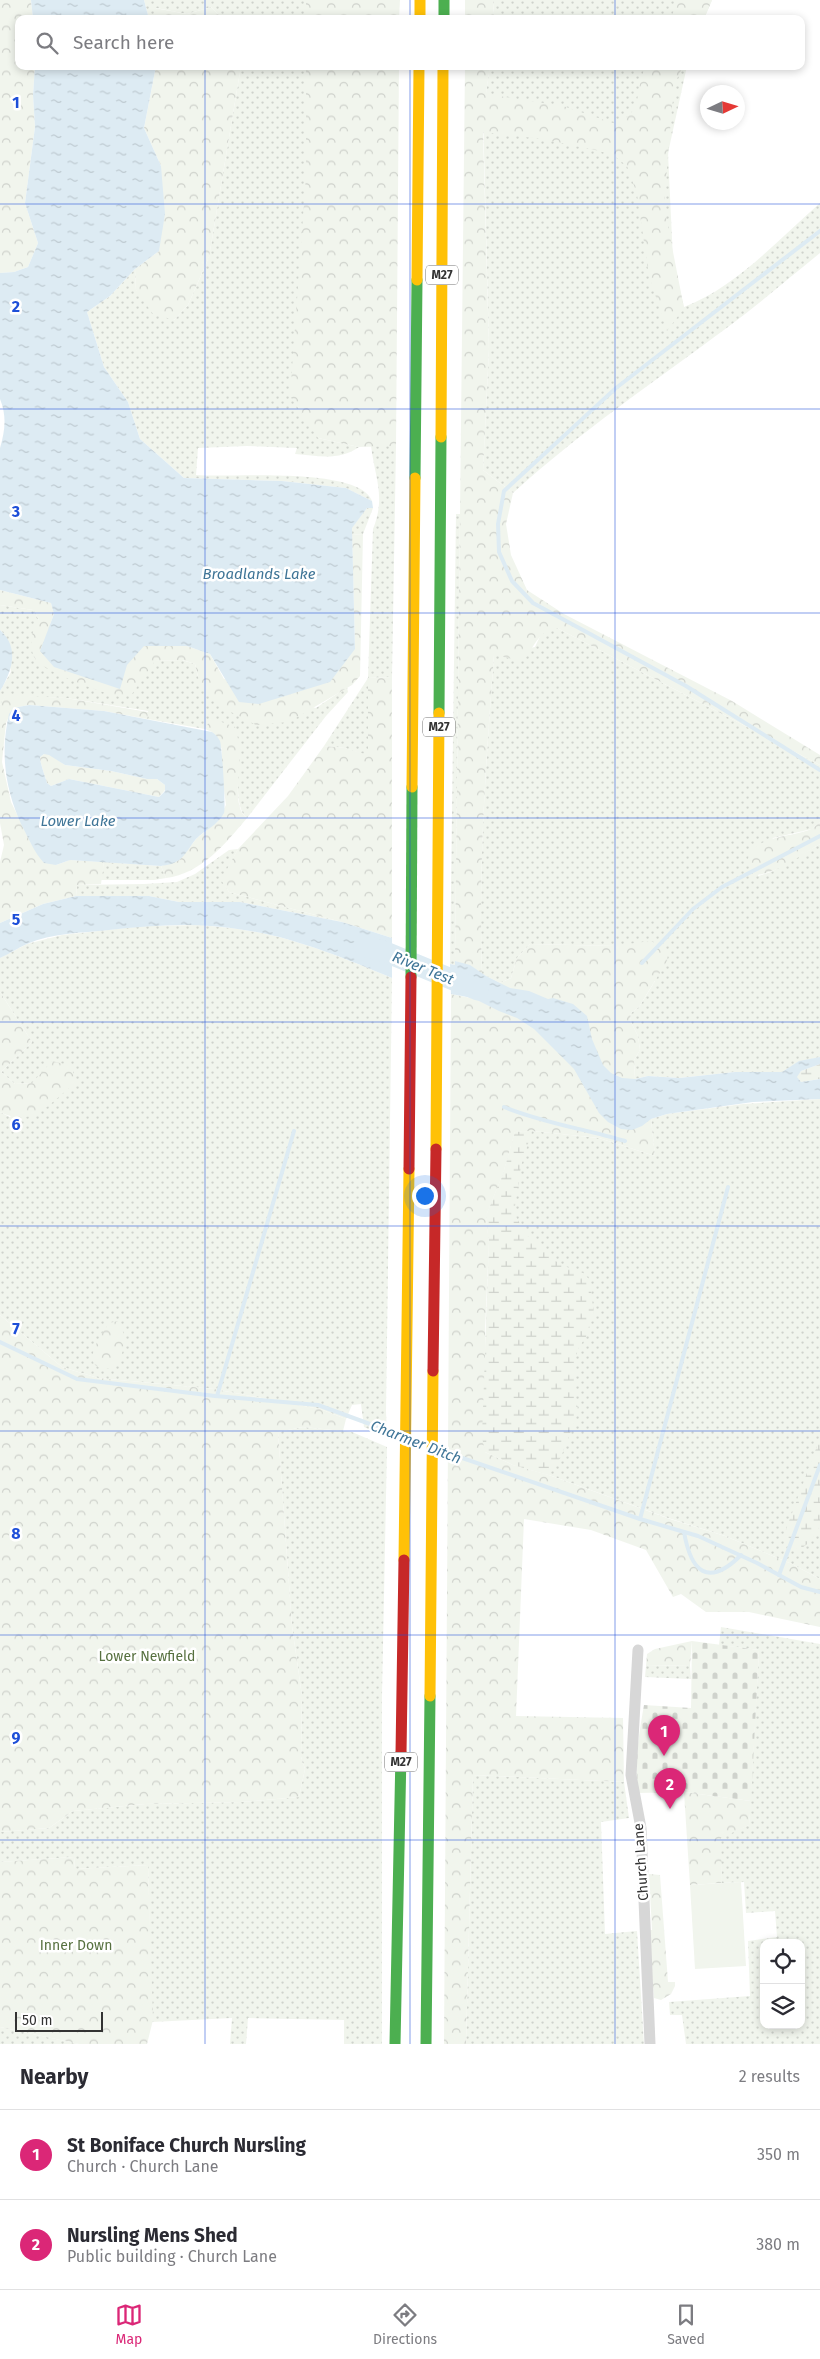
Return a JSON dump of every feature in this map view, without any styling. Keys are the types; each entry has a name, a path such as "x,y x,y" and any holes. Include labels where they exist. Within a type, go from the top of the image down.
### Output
{"highway":[{"path":"420,0 420,15"},
{"path":"444,0 444,15"},
{"name":"M27","path":"395,2044 406,1480 420,70"},
{"name":"M27","path":"426,2044 438,930 443,70"}],"street":[{"name":"Church Lane","path":"638,1650 631,1775 641,1828 650,2044"}],"green space":[{"path":"0,0 31,0 33,15 15,15 15,70 35,70 33,95 35,127 25,203 38,243 28,267 14,272 0,273"},
{"path":"144,0 306,0 306,15 219,15 211,7 187,14 156,8 155,15 148,15"},
{"path":"306,0 400,0 399,15 306,15"},
{"path":"465,0 493,0 494,15 465,15"},
{"path":"493,0 712,0 706,15 494,15"},
{"path":"679,0 712,0 706,15 672,15"},
{"path":"211,7 219,15 154,15 155,8 187,14"},
{"path":"155,70 240,70 209,257 188,305 174,320 153,314 136,290 135,269 159,251 161,166 144,128"},
{"path":"240,70 306,70 306,176 318,438 359,447 336,456 295,454 297,448 247,446 198,448 196,475 263,475 319,478 344,483 362,490 372,501 346,488 282,481 184,478 140,439 128,402 104,367 87,312 110,296 135,269 136,290 174,320 188,305 209,257"},
{"path":"306,70 399,70 396,446 359,447 318,438 290,396 306,176"},
{"path":"465,70 489,70 486,94 563,106 616,124 632,112 644,70 681,70 677,79 672,106 664,206 684,308 667,331 649,276 637,194 627,166 613,155 595,150 542,139 483,132 489,349 483,470 513,493 506,524 511,555 527,590 564,614 732,701 820,755 820,765 557,628 541,635 523,661 494,655 482,854 482,974 500,983 511,978 517,958 530,944 614,946 650,941 664,946 668,953 667,961 639,1007 631,1013 630,1020 638,1036 640,1050 634,1060 635,1079 651,1119 655,1156 599,1138 532,1131 515,1132 503,1174 486,1216 489,1243 485,1331 485,1452 513,1465 549,1475 670,1519 725,1536 792,1564 820,1579 820,1627 749,1612 706,1612 681,1594 673,1597 646,1550 591,1530 524,1519 516,1716 623,1718 624,1782 473,1775 466,2044 444,2044 451,994 476,999 475,969 455,961"},
{"path":"489,70 686,70 668,153 673,260 684,307 703,299 739,275 820,203 820,253 740,318 591,428 513,493 483,470 489,349 483,113"},
{"path":"371,446 396,446 392,677 368,678 373,529 379,507"},
{"path":"367,508 373,508 363,534 352,535 352,527"},
{"path":"456,514 460,514 455,965 450,964"},
{"path":"363,534 360,676 352,685 289,722 256,725 229,711 201,689 195,664 183,660 155,661 132,694 122,697 86,686 50,670 36,660 32,651 31,640 39,620 33,610 0,605 0,590 51,603 54,614 40,651 127,665 143,646 187,646 210,654 224,679 355,649 352,535"},
{"path":"0,605 33,610 39,620 155,661 182,660 195,664 198,677 316,708 347,687 348,692 326,716 247,818 240,806 238,797 240,750 211,719 205,729 147,719 148,711 66,698 6,696 0,705 0,691 11,672 4,634 0,630"},
{"path":"550,628 557,628 820,765 820,822 812,829 773,838 758,876 771,872 820,844 820,1057 799,1062 782,1072 735,1072 679,1078 648,1076 635,1079 634,1060 640,1050 638,1036 630,1020 631,1013 639,1007 655,981 614,946 530,944 517,958 511,978 500,983 482,974 482,854 494,655 535,647 542,632"},
{"path":"392,677 392,938 342,922 229,892 221,880 238,849 288,796 324,746 345,748 368,755 368,678"},
{"path":"368,678 368,756 345,748 324,746"},
{"path":"6,695 66,698 148,712 147,719 104,711 29,705 13,708 6,723 2,762 11,802 32,845 56,865 70,860 104,862 101,884 77,885 76,896 43,904 0,923 0,862 4,845 0,823 0,705"},
{"path":"211,718 235,727 240,750 239,805 242,813 247,818 212,856 190,870 166,878 161,866 179,860 197,838 218,821 226,805 221,768 222,749 212,732 205,729"},
{"path":"44,754 49,754 65,765 111,771 147,779 157,779 165,785 165,790 159,797 69,779 51,786 47,783 41,763 40,757"},
{"path":"820,822 820,844 777,869 768,873 753,874 748,863 749,854 755,847 763,842 804,832"},
{"path":"238,849 222,880 229,892 342,922 240,902 179,902 149,896 76,896 77,885 177,882 195,874 229,850"},
{"path":"104,862 161,866 166,878 154,880 101,880"},
{"path":"202,925 263,933 300,943 392,978 387,1437 364,1427 361,1404 352,1405 346,1419 320,1409 214,1389 98,1378 62,1367 0,1315 0,1112 10,1117 33,1083 15,1084 1,1072 32,1042 0,992 0,958 27,944 62,935 144,926"},
{"path":"0,992 32,1042 1,1072 15,1084 32,1083 52,1061 72,1066 75,1083 41,1111 32,1115 22,1117 0,1112"},
{"path":"820,1064 820,1079 801,1082 796,1077 801,1071"},
{"path":"820,1099 820,1579 792,1564 725,1536 668,1518 549,1475 513,1465 482,1437 489,1243 486,1216 503,1174 515,1132 532,1131 599,1138 655,1156 651,1119 667,1114 743,1104"},
{"path":"532,1131 521,1166 514,1213 526,1235 538,1243 559,1264 583,1273 589,1279 594,1313 587,1335 578,1349 574,1366 574,1386 578,1410 576,1418 561,1457 549,1475 513,1465 485,1452 482,1437 489,1243 486,1216 503,1174 515,1132"},
{"name":"Lower Newfield","path":"0,1315 62,1367 98,1378 214,1389 320,1409 346,1419 343,1431 303,1427 278,1432 292,1626 302,1696 301,1757 305,1769 299,1797 242,1802 145,1804 73,1811 49,1828 0,1832"},
{"path":"118,1321 124,1340 122,1354 115,1365 106,1369 98,1367 94,1363 93,1358 96,1345 109,1323"},
{"path":"303,1427 352,1432 387,1447 382,1695 382,2044 344,2044 344,2020 248,2018 246,2044 230,2044 232,2018 152,2022 148,1865 75,1869 74,1857 0,1862 0,1832 49,1828 73,1811 145,1804 242,1802 299,1797 305,1769 301,1757 302,1696 292,1626 278,1432"},
{"path":"820,1438 820,1526 810,1542 799,1550 786,1544 785,1532"},
{"path":"721,1627 820,1644 820,2044 686,2044 682,2015 670,2015 669,2002 750,1996 748,1941 760,1939 760,2029 805,2029 805,1939 762,1939 777,1937 775,1911 746,1913 744,1882 722,1883 720,1837 749,1825 759,1650 719,1645"},
{"path":"692,1641 690,1665 646,1666 647,1654 655,1649"},
{"path":"692,1641 759,1650 751,1801 684,1792 638,1793 637,1760 644,1705 691,1708"},
{"path":"690,1665 691,1679 645,1677 646,1666"},
{"path":"473,1775 624,1782 629,1818 601,1822 605,1934 637,1931 644,2044 466,2044"},
{"path":"684,1792 751,1801 749,1825 721,1838 722,1883 690,1885"},
{"name":"Inner Down","path":"74,1857 75,1869 148,1865 153,2020 147,2044 79,2044 0,2027 0,1862"},
{"path":"649,1874 660,1875 668,1982 675,1982 671,1994 661,2000 654,1998 648,1930 652,1930"},
{"path":"741,1882 746,1966 695,1969 690,1885"},
{"path":"0,2027 79,2044 0,2044"}],"water":[{"path":"31,0 144,0 148,15 33,15"},
{"name":"Broadlands Lake","path":"35,70 155,70 144,128 161,166 165,214 159,251 135,269 110,296 87,312 104,367 128,402 140,439 184,478 282,481 346,488 372,501 373,508 367,508 352,528 355,649 330,682 259,704 239,702 210,654 187,646 144,646 127,665 120,689 54,667 40,651 54,614 51,603 0,590 0,448 3,436 4,411 0,399 0,273 14,272 28,267 38,243 25,203 35,127 33,95"},
{"path":"0,630 10,644 12,660 8,676 0,691"},
{"name":"Lower Lake","path":"29,705 104,711 212,732 218,738 221,745 224,813 215,824 196,839 181,858 170,864 161,866 70,860 56,865 44,863 34,850 22,826 8,785 5,743 9,714 13,708","holes":["44,754 65,765 111,771 147,779 157,779 165,785 165,791 159,797 69,779 51,786 47,783 40,757"]},
{"path":"76,896 149,896 179,902 240,902 342,922 392,938 392,978 338,956 263,933 227,927 193,925 126,928 57,936 37,940 0,958 0,923 43,904"},
{"path":"455,961 470,965 486,976 510,988 529,991 548,999 553,998 573,1004 587,1016 592,1039 603,1065 611,1073 622,1078 635,1079 648,1076 679,1078 735,1072 782,1072 799,1061 820,1057 820,1064 801,1071 797,1077 801,1082 820,1079 820,1099 753,1102 667,1114 651,1119 642,1126 632,1130 621,1129 608,1122 599,1113 574,1069 534,1029 517,1018 473,998 451,994 450,964 455,965"}],"waterway":[{"path":"820,231 616,388 504,491 498,524 499,552 512,581 533,603 686,686 820,770"},
{"path":"642,963 693,909 722,887 820,836"},
{"name":"River Test","path":"364,946 383,951 478,990"},
{"path":"504,1107 519,1113 625,1141"},
{"path":"217,1396 294,1131"},
{"path":"640,1519 728,1187"},
{"name":"Charmer Ditch","path":"0,1342 77,1379 215,1396 318,1405 400,1435"},
{"name":"Charmer Ditch","path":"439,1450 640,1519 698,1536 757,1563 801,1587 820,1592"},
{"path":"779,1575 820,1465"},
{"path":"684,1532 691,1557 696,1566 703,1571 710,1573 719,1571 741,1555"}],"traffic: fast":[{"path":"444,0 444,15"},
{"path":"415,478 417,280"},
{"path":"439,713 441,437"},
{"path":"411,977 412,787"},
{"path":"426,2044 430,1696"},
{"path":"395,2044 401,1753"}],"traffic: slow":[{"path":"420,0 420,15"},
{"path":"417,280 419,70"},
{"path":"441,437 443,70"},
{"path":"412,787 415,478"},
{"path":"436,1149 439,713"},
{"path":"404,1560 409,1169"},
{"path":"430,1696 433,1371"}],"traffic: jam":[{"path":"409,1169 411,977"},
{"path":"433,1371 436,1149"},
{"path":"401,1753 404,1560"}],"place":[{"name":"St Boniface Church Nursling","path":"664,1756"},
{"name":"Nursling Mens Shed","path":"670,1809"}]}
